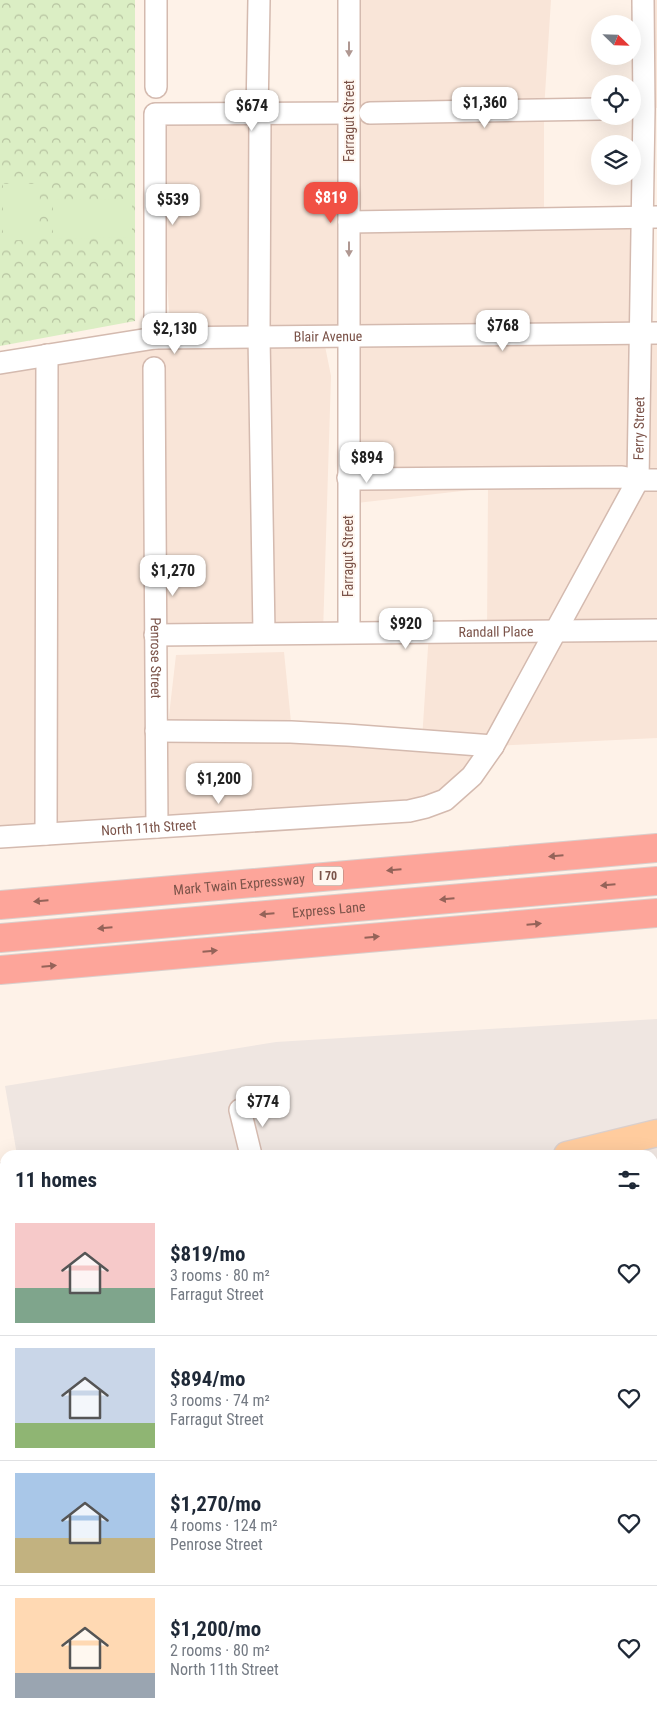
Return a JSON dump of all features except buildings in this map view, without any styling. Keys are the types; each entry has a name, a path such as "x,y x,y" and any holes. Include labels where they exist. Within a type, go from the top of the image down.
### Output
{"highway":[{"name":"Mark Twain Expressway","path":"0,905 657,848"},
{"name":"Express Lane","path":"0,938 657,880"},
{"path":"0,970 657,913"}],"main road":[{"path":"622,1149 657,1133"}],"street":[{"path":"156,0 156,87"},
{"path":"259,0 259,336 264,633"},
{"name":"Farragut Street","path":"349,0 349,632"},
{"name":"Ferry Street","path":"444,800 472,776 493,746 556,631 647,480 650,217 645,109 643,0"},
{"path":"370,112 591,109"},
{"path":"155,338 155,114 349,113"},
{"path":"349,222 650,217"},
{"name":"Blair Avenue","path":"0,363 155,338 649,333"},
{"path":"46,834 47,355"},
{"name":"Penrose Street","path":"154,368 156,827"},
{"path":"348,478 622,477 647,480"},
{"name":"Randall Place","path":"155,635 657,630"},
{"path":"156,731 319,734 493,746"},
{"name":"North 11th Street","path":"0,837 409,811 444,800"},
{"path":"240,1110 250,1150"}],"shaded area":[{"path":"350,0 551,0 544,110 544,219 643,217 641,333 657,333 657,738 493,746 445,800 0,837 0,364 171,337 155,114 349,113","holes":["323,336 348,336 348,504 488,488 487,631 429,632 422,740 292,732 284,652 176,655 157,820 155,635 323,633 331,376"]},
{"path":"643,0 657,0 657,108 644,109"},
{"path":"657,1019 657,1150 16,1150 5,1086 276,1042"}],"green space":[{"path":"0,0 135,0 135,321 0,346"},
{"path":"3,184 40,184 39,240 3,240"},
{"path":"132,199 132,237 53,239 53,200"}]}
